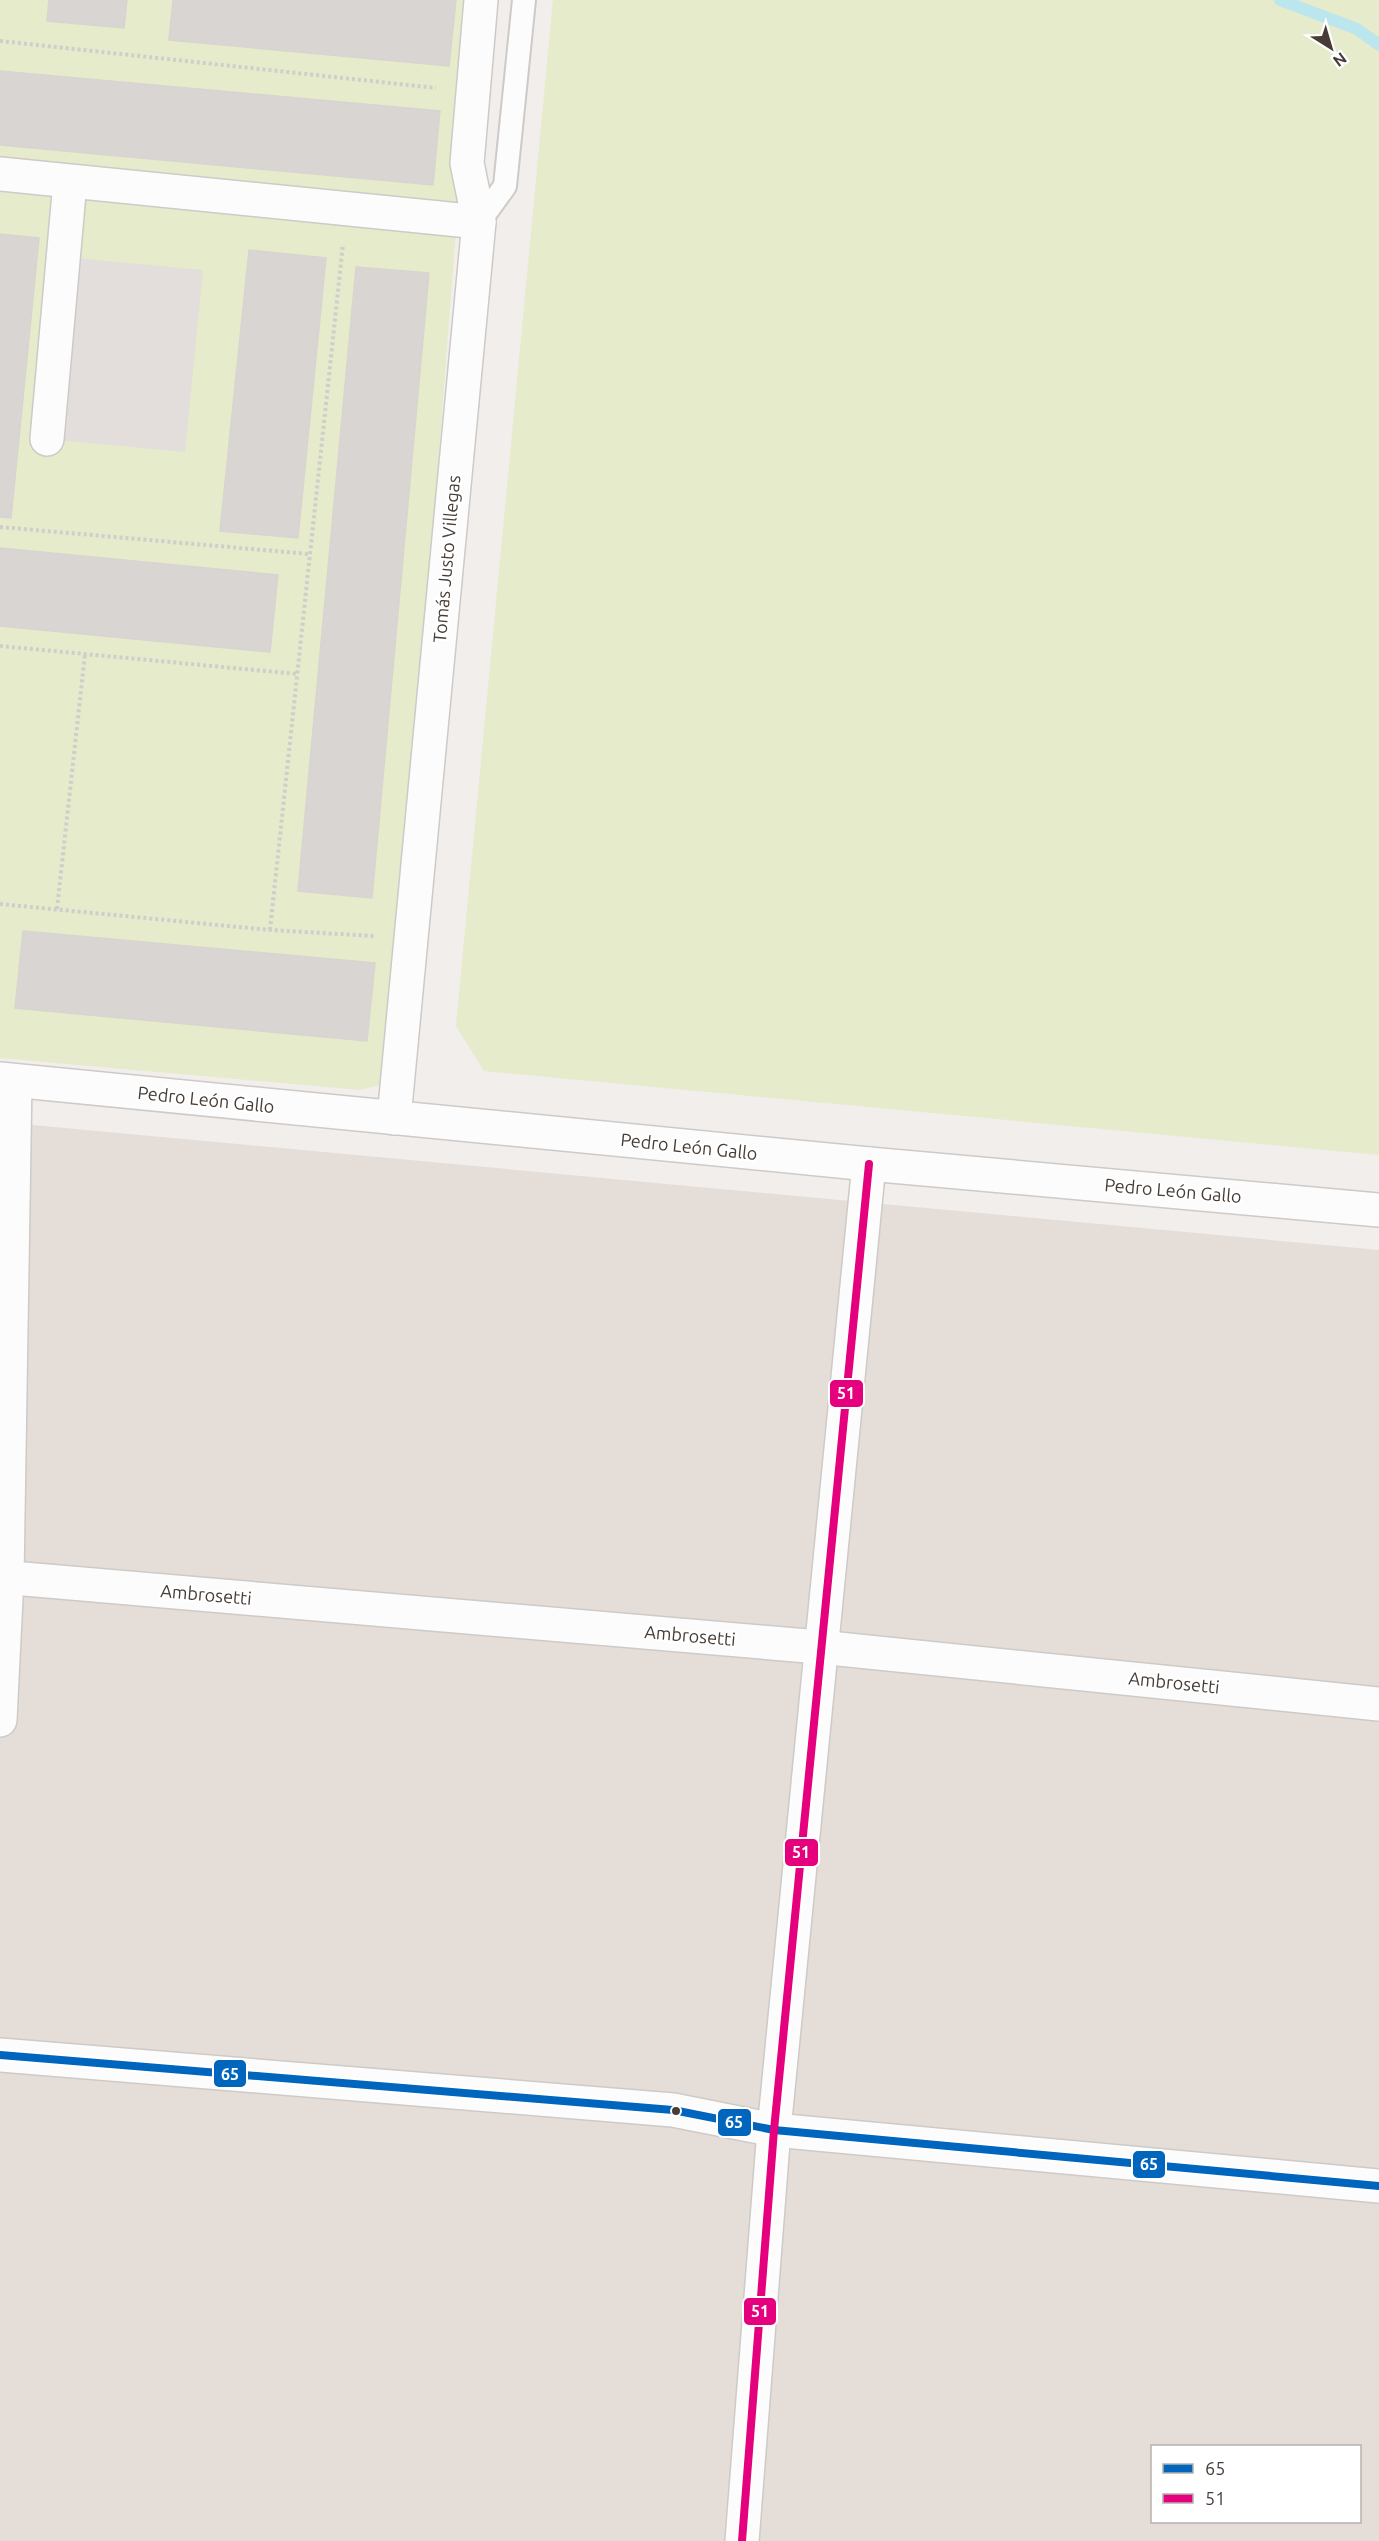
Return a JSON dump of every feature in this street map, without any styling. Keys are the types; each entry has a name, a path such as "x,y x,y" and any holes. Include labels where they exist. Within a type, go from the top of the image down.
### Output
{"street":[{"name":"Tomás Justo Villegas","path":"394,1118 479,222 467,163 480,0"},
{"path":"0,174 479,222"},
{"path":"47,439 70,182"},
{"path":"0,1720 4,1577 8,1080"},
{"name":"Pedro León Gallo","path":"8,1080 869,1164 1379,1210"},
{"path":"742,2541 774,2130 819,1647 869,1164"},
{"name":"Ambrosetti","path":"4,1577 819,1647 1379,1704"},
{"path":"0,2055 673,2110 774,2130 1379,2186"}],"lane":[{"path":"479,222 505,186 524,0"}],"path":[{"path":"0,41 473,92"},
{"path":"270,930 347,209"},
{"path":"0,526 309,554"},
{"path":"0,646 297,674"},
{"path":"57,909 85,654"},
{"path":"0,904 270,930 411,938"}],"shaded area":[{"path":"64,257 203,270 185,452 47,439"},
{"path":"0,1122 1379,1250 1379,2541 0,2541"}],"green space":[{"path":"0,0 49,0 48,21 124,28 127,0 173,0 169,40 449,66 456,0 474,0 391,1069 380,1085 360,1090 0,1058 0,626 270,652 278,575 0,548 0,517 11,518 39,238 0,234 0,145 432,185 440,112 0,71","holes":["249,251 325,258 220,530","356,267 429,274 371,898 299,891","23,931 374,963 15,1007"]},
{"path":"553,0 1379,0 1379,1155 484,1071 456,1026"}],"building":[{"path":"49,0 127,0 124,28 47,21"},
{"path":"173,0 456,0 449,66 169,40"},
{"path":"0,71 440,111 433,185 0,145"},
{"path":"0,234 39,238 11,518 0,517"},
{"path":"249,250 326,258 298,538 220,531"},
{"path":"356,267 429,273 372,898 298,891"},
{"path":"0,548 278,575 270,652 0,626"},
{"path":"23,931 375,963 367,1041 15,1008"}],"waterway":[{"path":"1280,0 1357,29 1379,45"}],"transit line":[{"name":"51","path":"742,2541 774,2130 869,1164"},
{"name":"65","path":"0,2055 673,2110 774,2130 1379,2186"}]}
